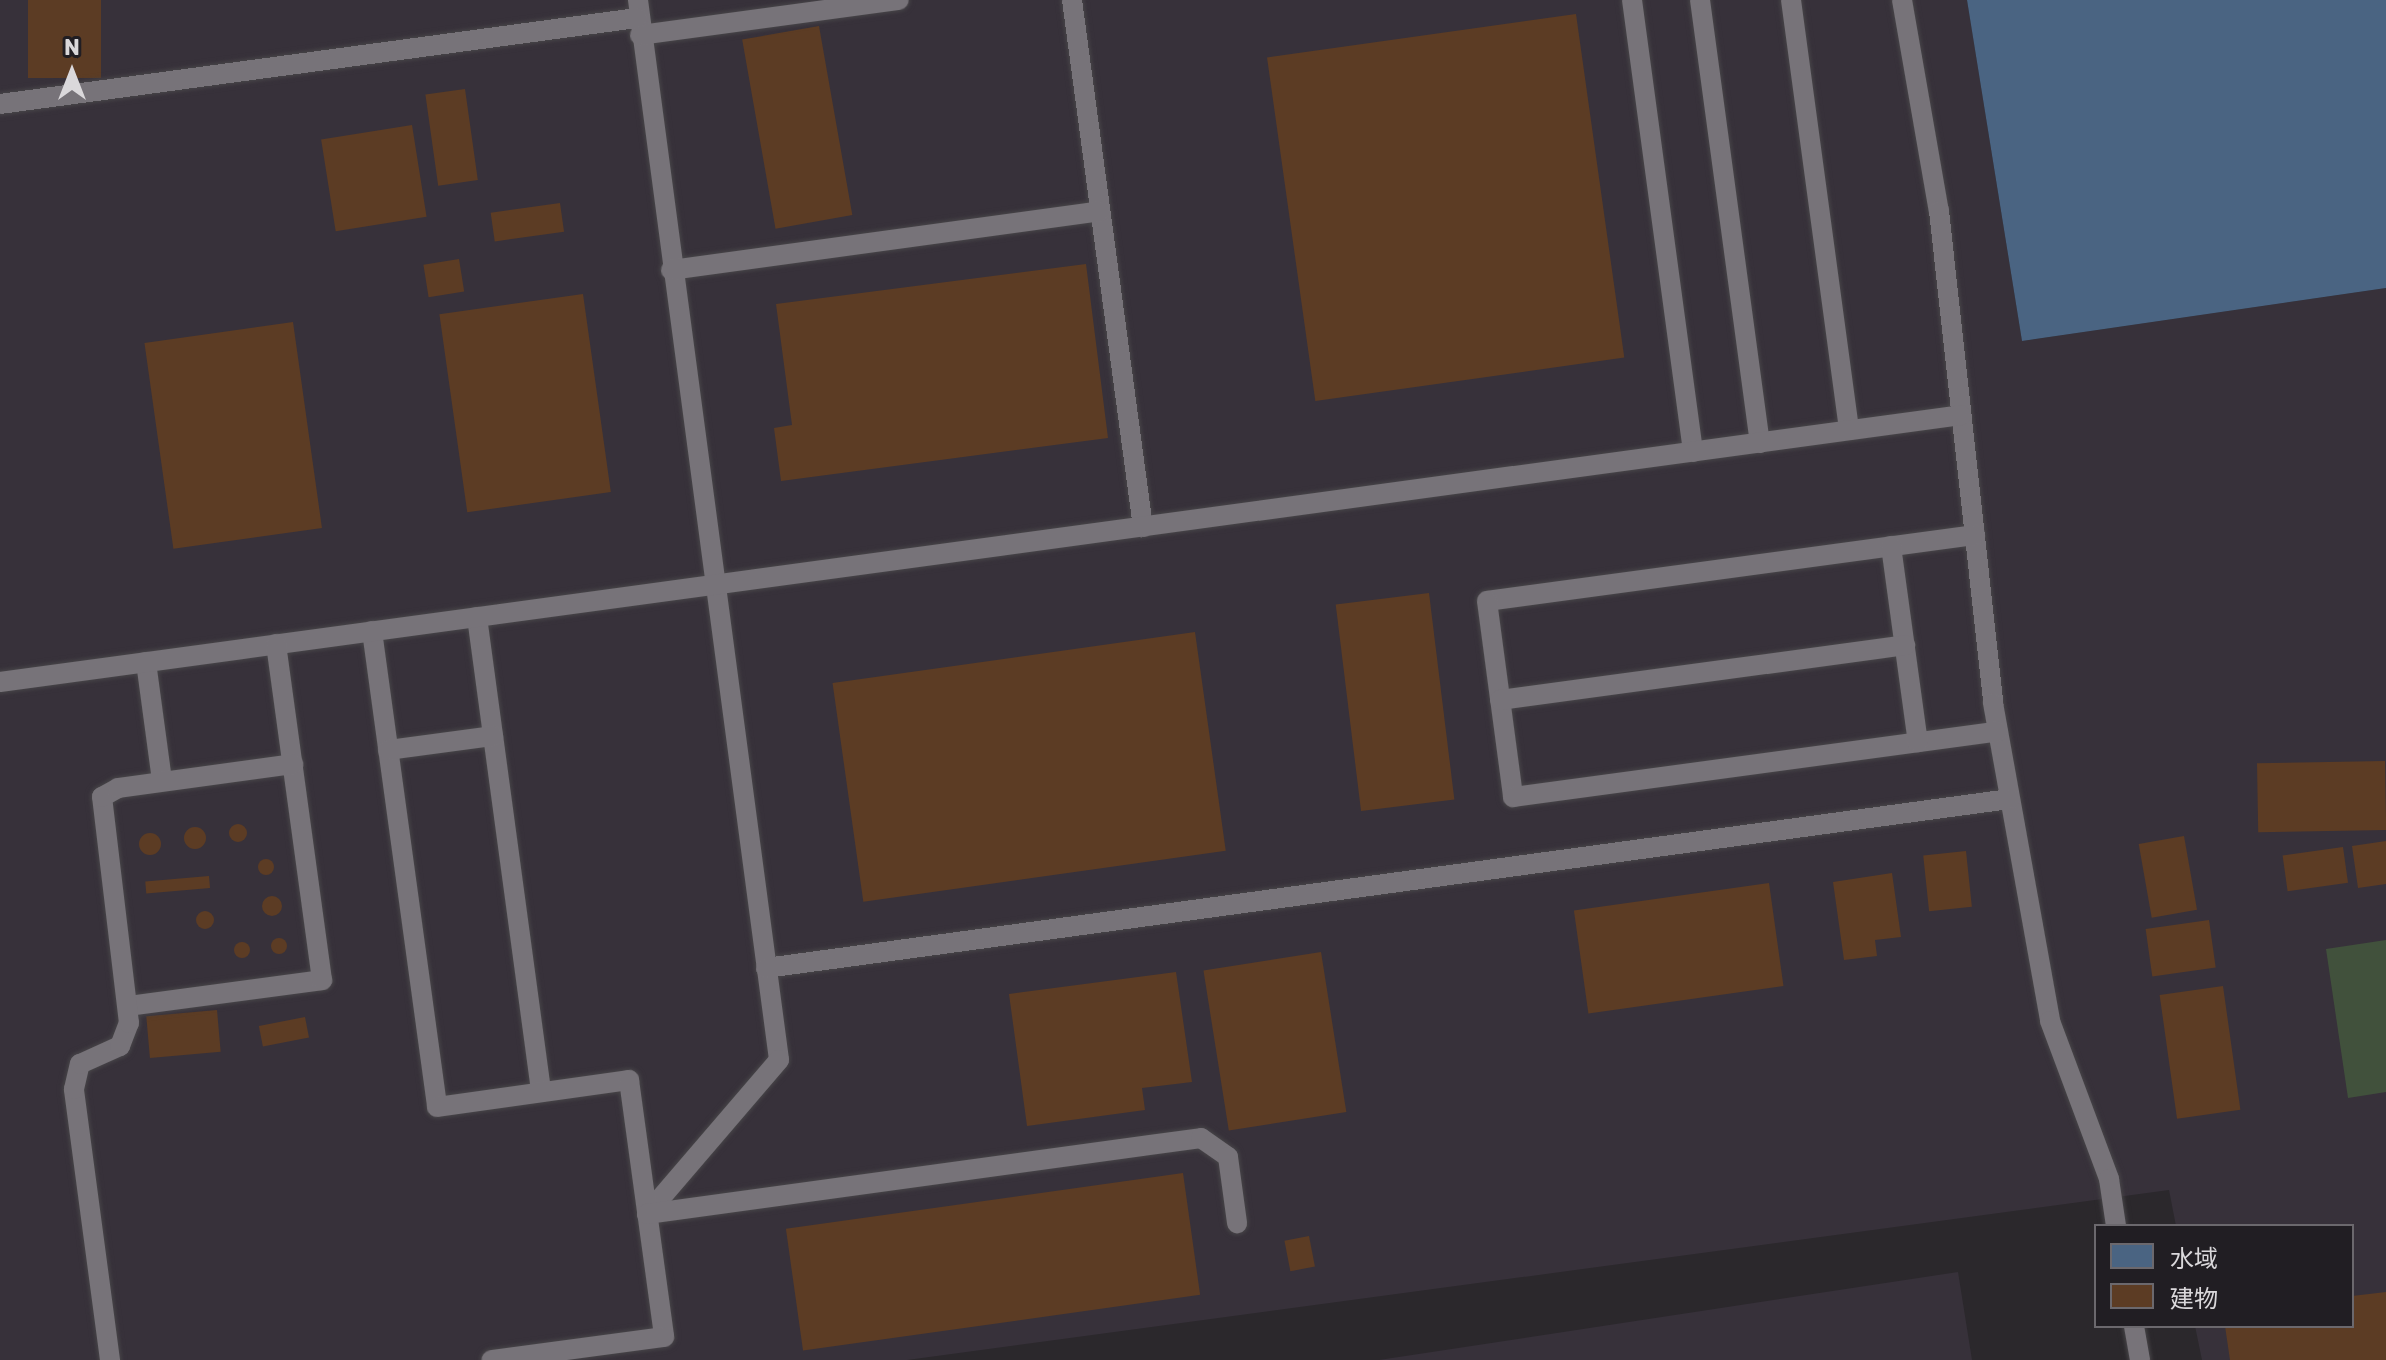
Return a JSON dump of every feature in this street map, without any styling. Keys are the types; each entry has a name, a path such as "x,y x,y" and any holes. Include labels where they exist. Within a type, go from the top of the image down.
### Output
{"lane":[{"path":"0,104 638,18 899,0"},
{"path":"1072,0 1143,527"},
{"path":"1632,0 1693,452"},
{"path":"1700,0 1760,443"},
{"path":"1791,0 1849,430"},
{"path":"1902,0 1939,211 1998,731 2050,1021 2109,1179 2116,1224"},
{"path":"638,18 779,1060 647,1214"},
{"path":"671,270 1100,211"},
{"path":"0,682 1961,415"},
{"path":"1975,535 1487,601 1513,797 1998,731"},
{"path":"1891,546 1918,742"},
{"path":"477,617 541,1092"},
{"path":"372,631 437,1107 629,1080 664,1337 492,1360"},
{"path":"128,1006 322,980 276,644"},
{"path":"1500,700 1905,645"},
{"path":"146,662 162,781"},
{"path":"388,750 493,736"},
{"path":"110,1360 74,1083 84,1060 124,1041 128,1006 101,801 110,789 293,764"},
{"path":"766,968 2010,799"},
{"path":"647,1214 1201,1138 1228,1157 1237,1223"},
{"path":"2134,1328 2140,1360"}],"shaded area":[{"path":"0,0 1967,0 2022,341 2386,288 2386,1360 2202,1360 2195,1328 2354,1328 2354,1224 2176,1224 2169,1190 907,1360 0,1360"},
{"path":"1958,1272 1972,1360 1379,1360"}],"green space":[{"path":"2386,940 2386,1092 2348,1098 2326,949"}],"water":[{"path":"1967,0 2386,0 2386,288 2022,341"}],"building":[{"path":"28,0 101,0 101,78 28,78"},
{"path":"1576,14 1624,358 1315,401 1267,57"},
{"path":"819,26 852,215 776,229 742,40"},
{"path":"465,89 478,180 438,186 425,95"},
{"path":"412,125 427,217 336,231 321,139"},
{"path":"560,203 564,232 495,241 491,213"},
{"path":"459,259 464,292 429,297 423,265"},
{"path":"1086,264 1108,438 781,481 774,428 792,425 776,304"},
{"path":"583,294 611,492 467,512 439,314"},
{"path":"293,322 322,528 173,549 144,343"},
{"path":"1429,593 1454,799 1361,811 1336,604"},
{"path":"1195,632 1226,851 863,902 833,683"},
{"path":"2385,761 2386,830 2258,832 2257,763"},
{"path":"238,824 247,833 238,842 229,833"},
{"path":"195,827 206,838 195,849 184,838"},
{"path":"150,833 158,836 161,844 158,852 150,855 142,852 139,844 142,836"},
{"path":"2184,836 2197,910 2152,918 2139,844"},
{"path":"2386,841 2386,884 2358,888 2352,846"},
{"path":"2343,847 2348,883 2288,891 2283,855"},
{"path":"1966,851 1972,907 1929,911 1923,855"},
{"path":"263,859 269,859 274,867 272,873 263,875 258,870 258,864"},
{"path":"1892,873 1901,937 1875,940 1877,956 1844,960 1833,882"},
{"path":"209,876 210,888 146,894 145,882"},
{"path":"1769,883 1783,986 1588,1013 1574,910"},
{"path":"268,896 276,896 282,906 276,916 268,916 262,910 262,902"},
{"path":"205,911 214,920 205,929 196,920"},
{"path":"2209,920 2216,968 2152,976 2146,929"},
{"path":"276,938 282,938 287,946 285,952 276,954 271,949 271,943"},
{"path":"239,942 245,942 250,950 248,956 239,958 234,953 234,947"},
{"path":"1321,952 1346,1112 1229,1131 1203,971"},
{"path":"1176,972 1192,1082 1142,1088 1145,1110 1027,1126 1009,994"},
{"path":"2223,986 2240,1110 2177,1119 2160,995"},
{"path":"217,1010 221,1052 150,1058 146,1016"},
{"path":"305,1017 309,1038 263,1047 259,1026"},
{"path":"1183,1173 1200,1295 803,1351 786,1229"},
{"path":"1309,1236 1315,1266 1290,1271 1284,1241"},
{"path":"2386,1292 2386,1360 2230,1360 2225,1328 2354,1328 2354,1296"}]}
